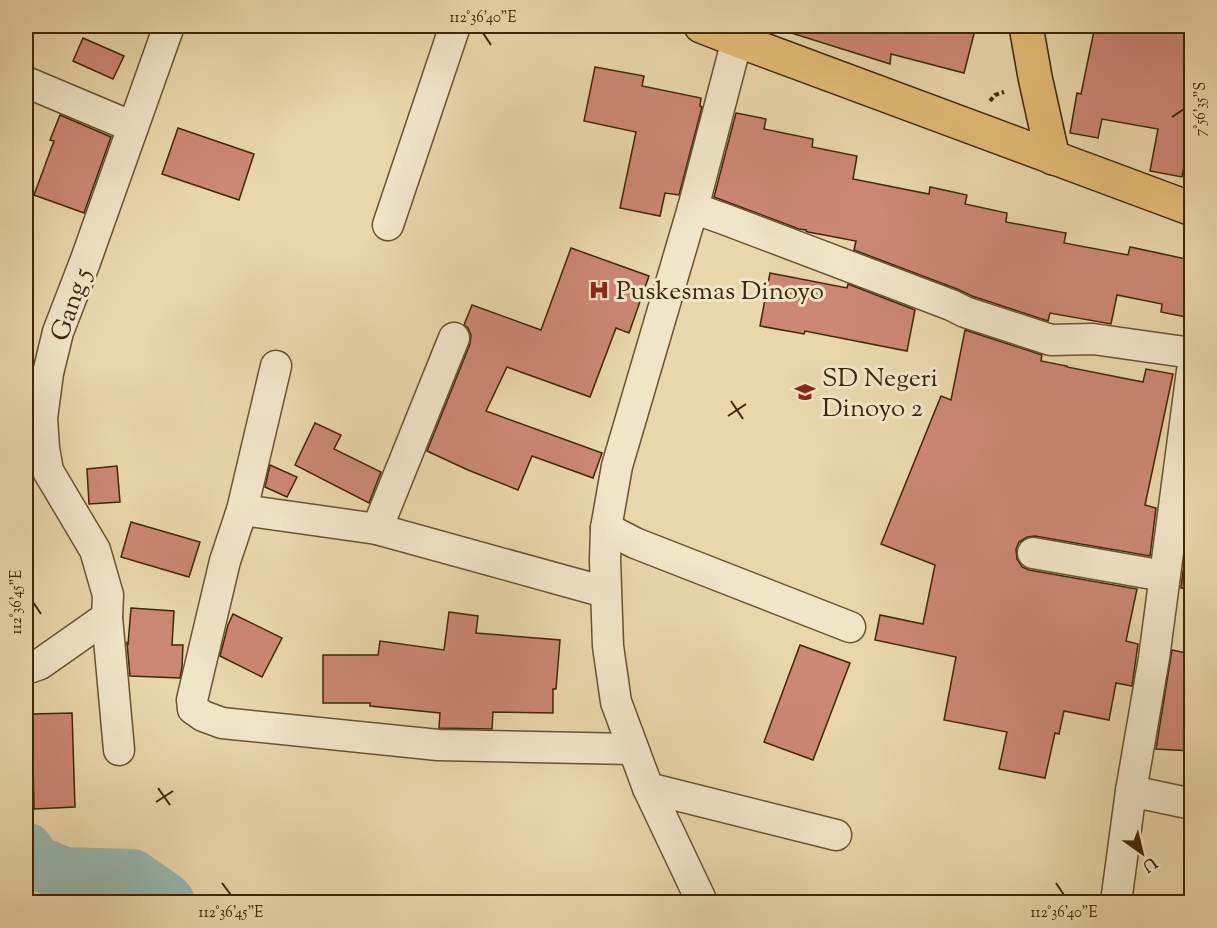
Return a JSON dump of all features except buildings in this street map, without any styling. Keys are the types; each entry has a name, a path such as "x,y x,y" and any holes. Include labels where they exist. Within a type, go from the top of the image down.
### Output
{"main road":[{"path":"702,26 737,40 977,116 1053,158 1191,209"},
{"path":"1026,26 1053,158"}],"street":[{"name":"Gang 5","path":"119,750 107,617 108,595 95,550 48,471 35,444 58,332 169,26"},
{"path":"388,225 455,26"},
{"path":"702,903 648,788 616,702 608,646 605,592 606,528 617,466 693,208 737,40"},
{"path":"26,82 133,128"},
{"path":"693,208 965,312 1051,340 1093,339 1191,353"},
{"path":"377,529 454,338"},
{"path":"276,366 242,510 225,561 192,700 193,709 203,716 222,723 438,745 633,750"},
{"path":"1116,903 1131,790 1154,658 1164,576 1187,455 1191,371"},
{"path":"242,510 377,529 605,592"},
{"path":"606,528 635,543 850,627"},
{"path":"1033,553 1164,576"},
{"path":"26,669 47,659 107,617"},
{"path":"648,788 836,835"},
{"path":"1131,790 1191,804"}],"path":[{"path":"977,116 995,95 1004,92"}],"waterway":[{"path":"26,849 35,862 64,874 132,876 168,902"}],"place":[{"name":"Puskesmas Dinoyo","path":"599,290"},
{"name":"SD Negeri Dinoyo 2","path":"805,392"}]}
